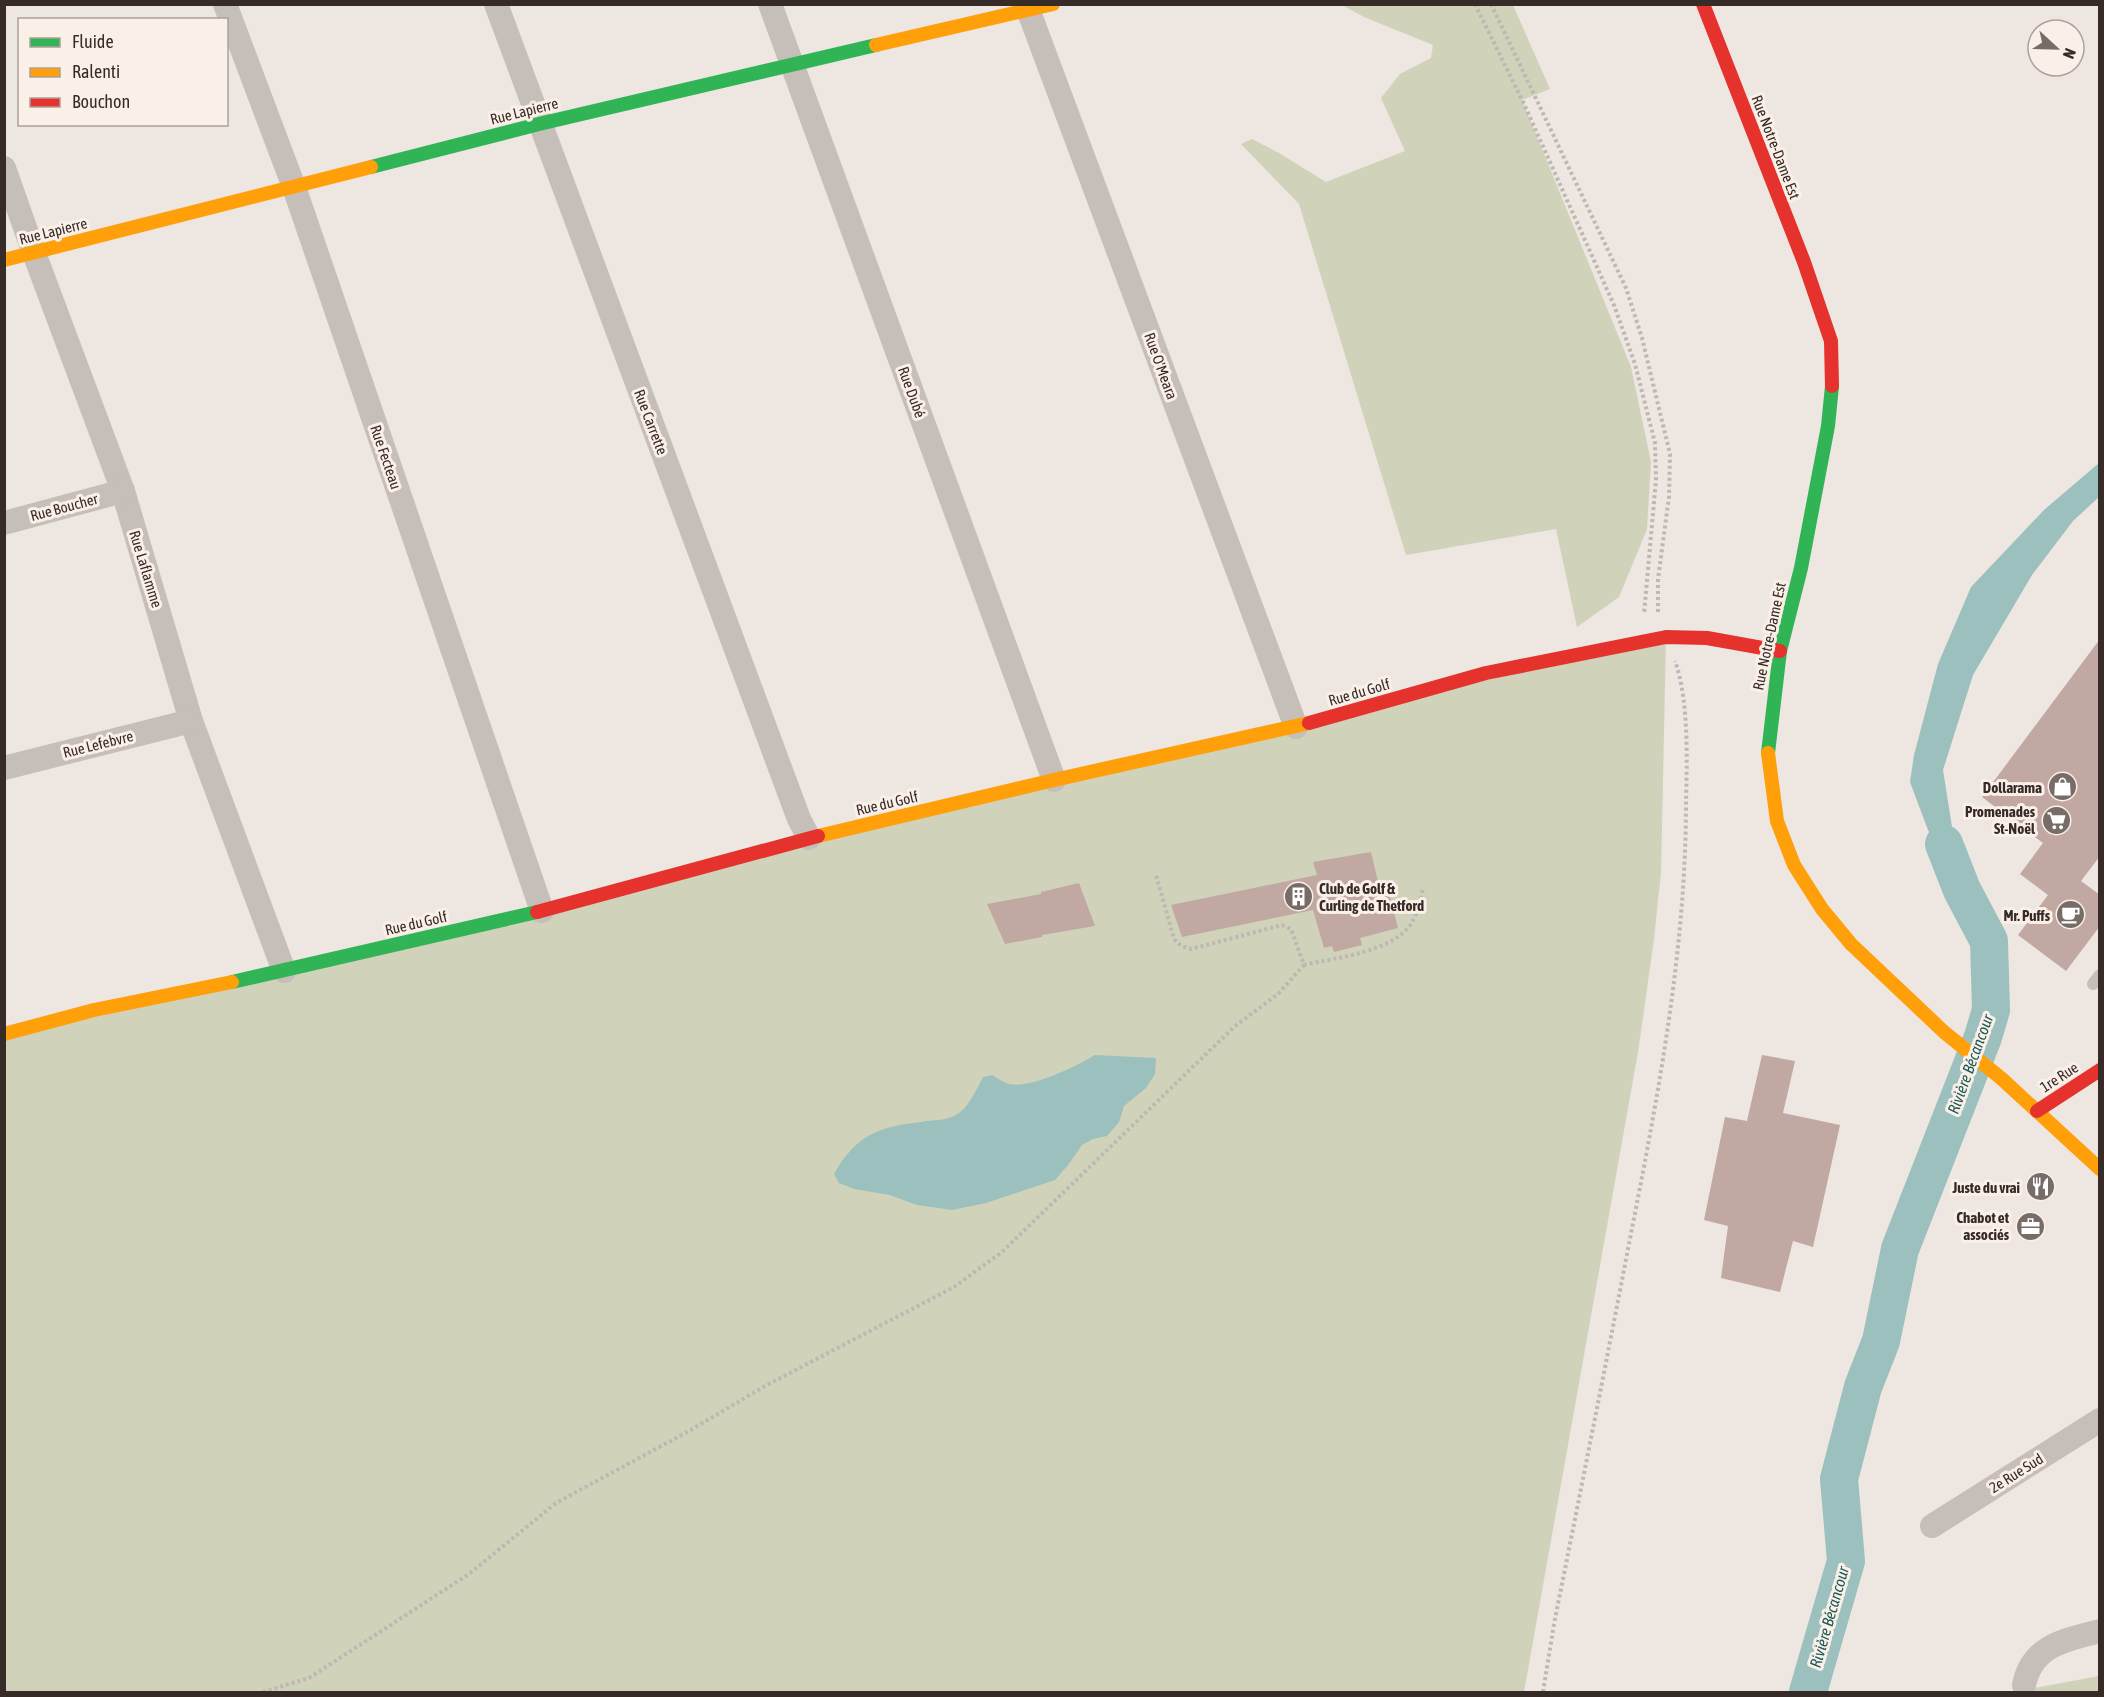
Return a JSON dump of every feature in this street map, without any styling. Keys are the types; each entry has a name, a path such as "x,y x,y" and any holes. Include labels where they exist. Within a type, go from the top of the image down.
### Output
{"street":[{"name":"Rue Fecteau","path":"225,4 294,187 542,911"},
{"name":"Rue Carrette","path":"496,4 808,838"},
{"name":"Rue Dubé","path":"770,4 1054,780"},
{"name":"Rue Lapierre","path":"4,260 539,124 1028,7 1053,4"},
{"name":"Rue Notre-Dame Est","path":"1703,4 1804,262 1831,341 1833,377 1828,426 1801,568 1780,651 1773,700 1768,754 1777,821 1794,865 1822,909 1851,944 1944,1032 2002,1079 2100,1169"},
{"name":"Rue O'Meara","path":"1028,7 1296,727"},
{"name":"Rue Laflamme","path":"4,168 123,490 191,721 285,971"},
{"name":"Rue Boucher","path":"4,523 123,490"},
{"name":"Rue du Golf","path":"4,1034 94,1010 285,971 542,911 808,838 1054,780 1296,727 1486,673 1665,637 1707,638 1780,651"},
{"name":"Rue Lefebvre","path":"4,768 191,721"},
{"name":"1re Rue","path":"2037,1111 2100,1070"},
{"name":"2e Rue Sud","path":"1932,1526 2100,1420"},
{"path":"2024,1685 2031,1663 2039,1655 2059,1642 2100,1631"}],"path":[{"path":"1475,4 1534,125 1614,305 1635,364 1655,443 1656,480 1641,641"},
{"path":"1491,4 1626,288 1642,338 1670,454 1669,497 1658,579 1658,610 1665,637 1679,673 1687,742 1684,886 1677,966 1652,1131 1556,1612 1543,1692"},
{"path":"1156,875 1174,939 1181,946 1191,950 1282,925 1291,929 1304,965"},
{"path":"262,1692 309,1678 470,1574 556,1503 689,1431 765,1386 954,1287 1002,1252 1234,1027 1278,994 1304,965 1378,947 1398,937 1410,924 1423,889"}],"green space":[{"path":"1342,5 1513,5 1550,89 1522,100 1631,367 1651,462 1647,529 1619,597 1577,627 1556,529 1406,555 1299,204 1241,144 1252,139 1326,182 1405,151 1381,98 1400,74 1431,58 1433,45 1364,17"},
{"path":"1666,637 1661,872 1654,939 1638,1052 1524,1692 5,1692 5,1034"},
{"path":"2099,1676 2099,1692 2014,1692"}],"water":[{"path":"2099,463 2099,497 2073,521 2032,575 1973,675 1943,770 1962,890 1928,830 1910,782 1914,755 1938,664 1971,587 2044,510"},
{"path":"1095,1055 1156,1058 1155,1074 1146,1088 1124,1106 1119,1122 1107,1136 1093,1139 1082,1145 1055,1180 986,1203 952,1210 917,1205 890,1195 854,1189 839,1183 834,1174 851,1150 880,1130 941,1120 955,1115 967,1105 983,1077 992,1075 1009,1084 1029,1083 1077,1065"}],"building":[{"name":"Promenades St-Noël","path":"2100,639 2100,856 2081,881 2100,895 2100,926 2066,971 2018,935 2048,895 2020,874 2043,843 1982,797"},
{"name":"Club de Golf & Curling de Thetford","path":"1371,852 1380,890 1388,889 1398,928 1360,938 1362,945 1334,952 1332,946 1324,948 1313,910 1182,937 1171,905 1317,875 1313,862"},
{"path":"1079,883 1095,926 1005,944 987,904 1041,894 1041,892"},
{"path":"1762,1055 1795,1061 1783,1113 1840,1125 1813,1247 1793,1241 1780,1292 1721,1278 1728,1226 1704,1220 1725,1117 1747,1121"}],"waterway":[{"name":"Rivière Bécancour","path":"1808,1692 1846,1561 1839,1479 1863,1387 1881,1341 1900,1249 1983,1037 1991,1010 1989,941 1962,890 1944,844"}],"traffic: fast":[{"path":"371,167 539,124 876,45"},
{"path":"1768,753 1780,651 1801,568 1828,426 1832,386"},
{"path":"232,982 537,912"}],"traffic: slow":[{"path":"876,45 1053,4"},
{"path":"4,260 371,167"},
{"path":"818,836 1309,723"},
{"path":"1768,753 1777,821 1794,865 1822,909 1851,944 1944,1032 2002,1079 2100,1169"},
{"path":"4,1034 94,1010 232,982"}],"traffic: jam":[{"path":"1703,4 1804,262 1831,341 1832,386"},
{"path":"1309,723 1486,673 1666,637 1707,638 1780,651"},
{"path":"537,912 818,836"},
{"path":"2037,1111 2100,1070"}],"place":[{"name":"Dollarama","path":"2063,787"},
{"name":"Promenades St-Noël","path":"2056,820"},
{"name":"Club de Golf & Curling de Thetford","path":"1298,897"},
{"name":"Mr. Puffs","path":"2071,915"},
{"name":"Juste du vrai","path":"2041,1187"},
{"name":"Chabot et associés","path":"2030,1226"}]}
